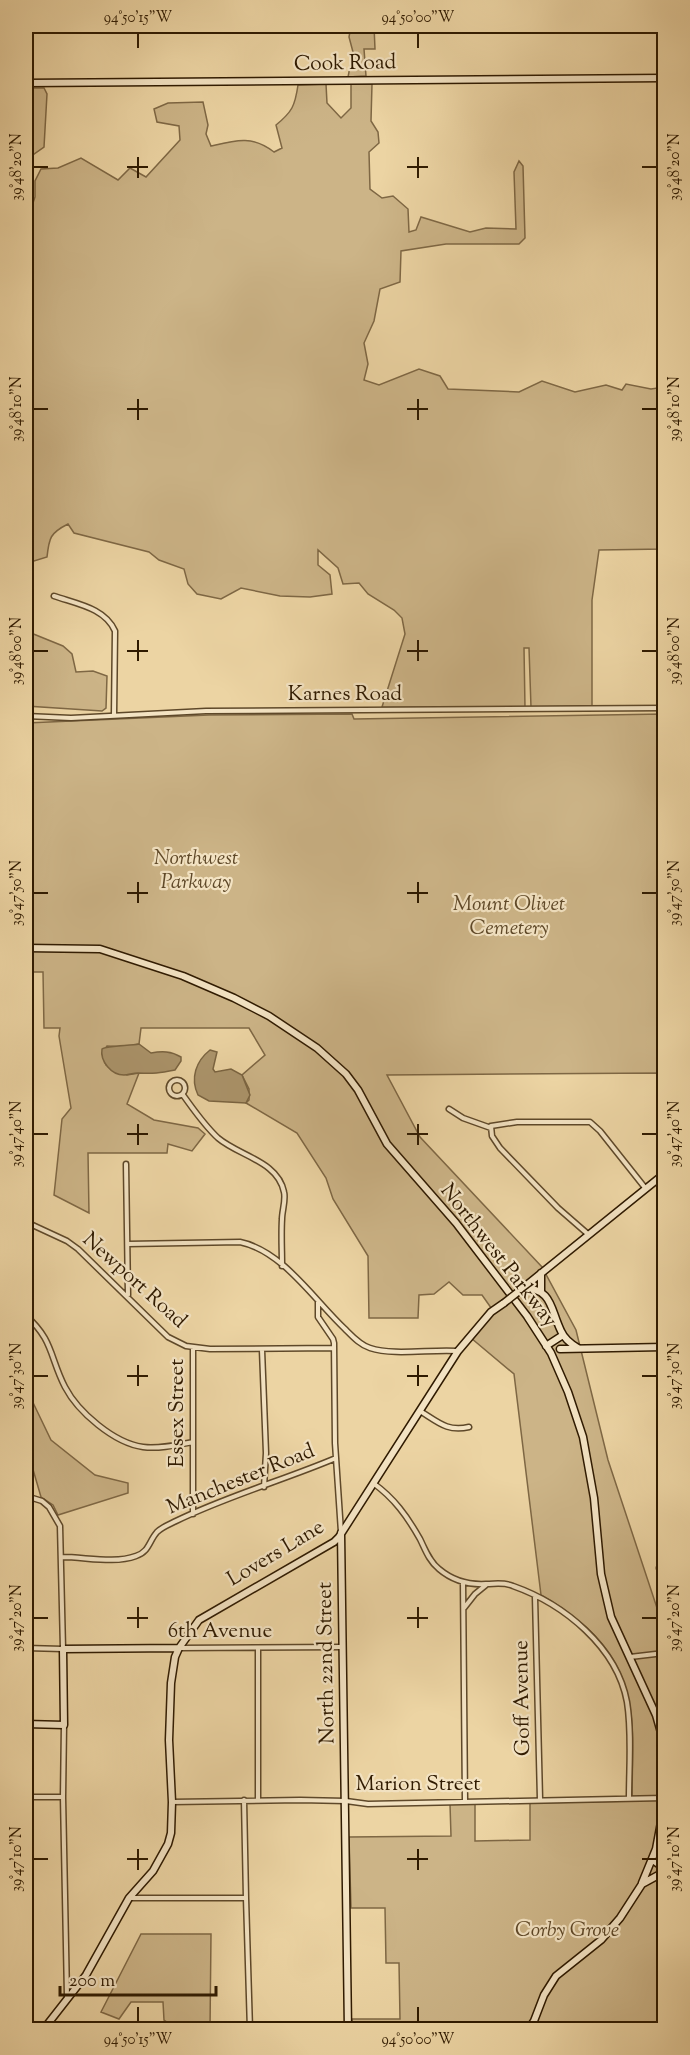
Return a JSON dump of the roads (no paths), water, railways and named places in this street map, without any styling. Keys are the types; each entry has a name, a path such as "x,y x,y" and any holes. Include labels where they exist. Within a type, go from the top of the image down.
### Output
{"street":[{"name":"Cook Road","path":"26,83 664,78"},
{"path":"54,596 101,613 111,621 115,631 114,715"},
{"name":"Karnes Road","path":"26,716 71,718 206,711 664,708"},
{"name":"Northwest Parkway","path":"26,948 100,949 183,976 260,1011 289,1028 317,1048 346,1074 358,1090 387,1144 456,1223 527,1316 551,1353 568,1392 583,1437 594,1498 603,1586 611,1617 656,1715 664,1743"},
{"path":"178,1080 185,1084 183,1095 172,1095 169,1089 172,1082 178,1080"},
{"path":"183,1095 207,1127 218,1137 260,1162 279,1178 284,1193 281,1232 282,1266"},
{"path":"449,1109 463,1118 491,1128"},
{"path":"491,1128 495,1124 517,1122 590,1122 600,1131 646,1189"},
{"path":"491,1128 492,1136 500,1148 558,1208 589,1236"},
{"path":"126,1164 128,1296"},
{"name":"Lovers Lane","path":"43,2030 86,1975 129,1898 153,1871 168,1844 171,1833 172,1802 169,1740 171,1683 175,1657 179,1648 199,1620 334,1542 458,1352 478,1326 491,1312 664,1174"},
{"name":"Newport Road","path":"26,1222 67,1241 128,1296 168,1337 193,1347 334,1348"},
{"path":"128,1244 240,1242 254,1245 265,1251 282,1266 357,1340 369,1348 458,1352"},
{"path":"541,1273 542,1292"},
{"path":"520,1290 534,1288 542,1292 550,1302 565,1337 579,1348"},
{"name":"North 22nd Street","path":"318,1302 318,1317 333,1339 334,1348 336,1458 341,1533 348,2030"},
{"path":"26,1316 45,1336 64,1385 79,1409 116,1436 141,1447 193,1442"},
{"path":"546,1346 565,1337"},
{"path":"560,1349 565,1337"},
{"name":"Essex Street","path":"192,1514 193,1347"},
{"path":"551,1353 560,1349 664,1347"},
{"path":"262,1349 266,1453 264,1487"},
{"path":"419,1411 456,1430 468,1427"},
{"name":"Manchester Road","path":"63,1557 109,1559 138,1556 145,1551 161,1528 336,1458"},
{"path":"373,1483 397,1504 438,1569 463,1582 502,1583 512,1585 535,1596 564,1614 590,1636 607,1655 627,1702 629,1798"},
{"path":"26,1496 42,1501 57,1518 62,1537 63,1797 68,1997"},
{"path":"463,1582 465,1801"},
{"path":"464,1609 475,1594 487,1584"},
{"name":"Goff Avenue","path":"535,1596 540,1799"},
{"name":"6th Avenue","path":"26,1648 343,1647"},
{"path":"258,1648 258,1800"},
{"path":"630,1657 640,1654 664,1653"},
{"path":"26,1724 64,1725"},
{"path":"26,1797 63,1797"},
{"name":"Marion Street","path":"172,1802 258,1800 346,1801 368,1804 664,1798"},
{"path":"244,1800 250,2030"},
{"path":"533,2030 544,1995 556,1976 601,1940 620,1918 642,1884 653,1860 664,1806"},
{"path":"642,1884 664,1870 653,1860"},
{"path":"129,1898 246,1898"},
{"path":"528,2030 534,2022"}],"park label":[{"name":"Mount Olivet Cemetery","path":"509,917"},
{"name":"Corby Grove","path":"567,1931"}]}
